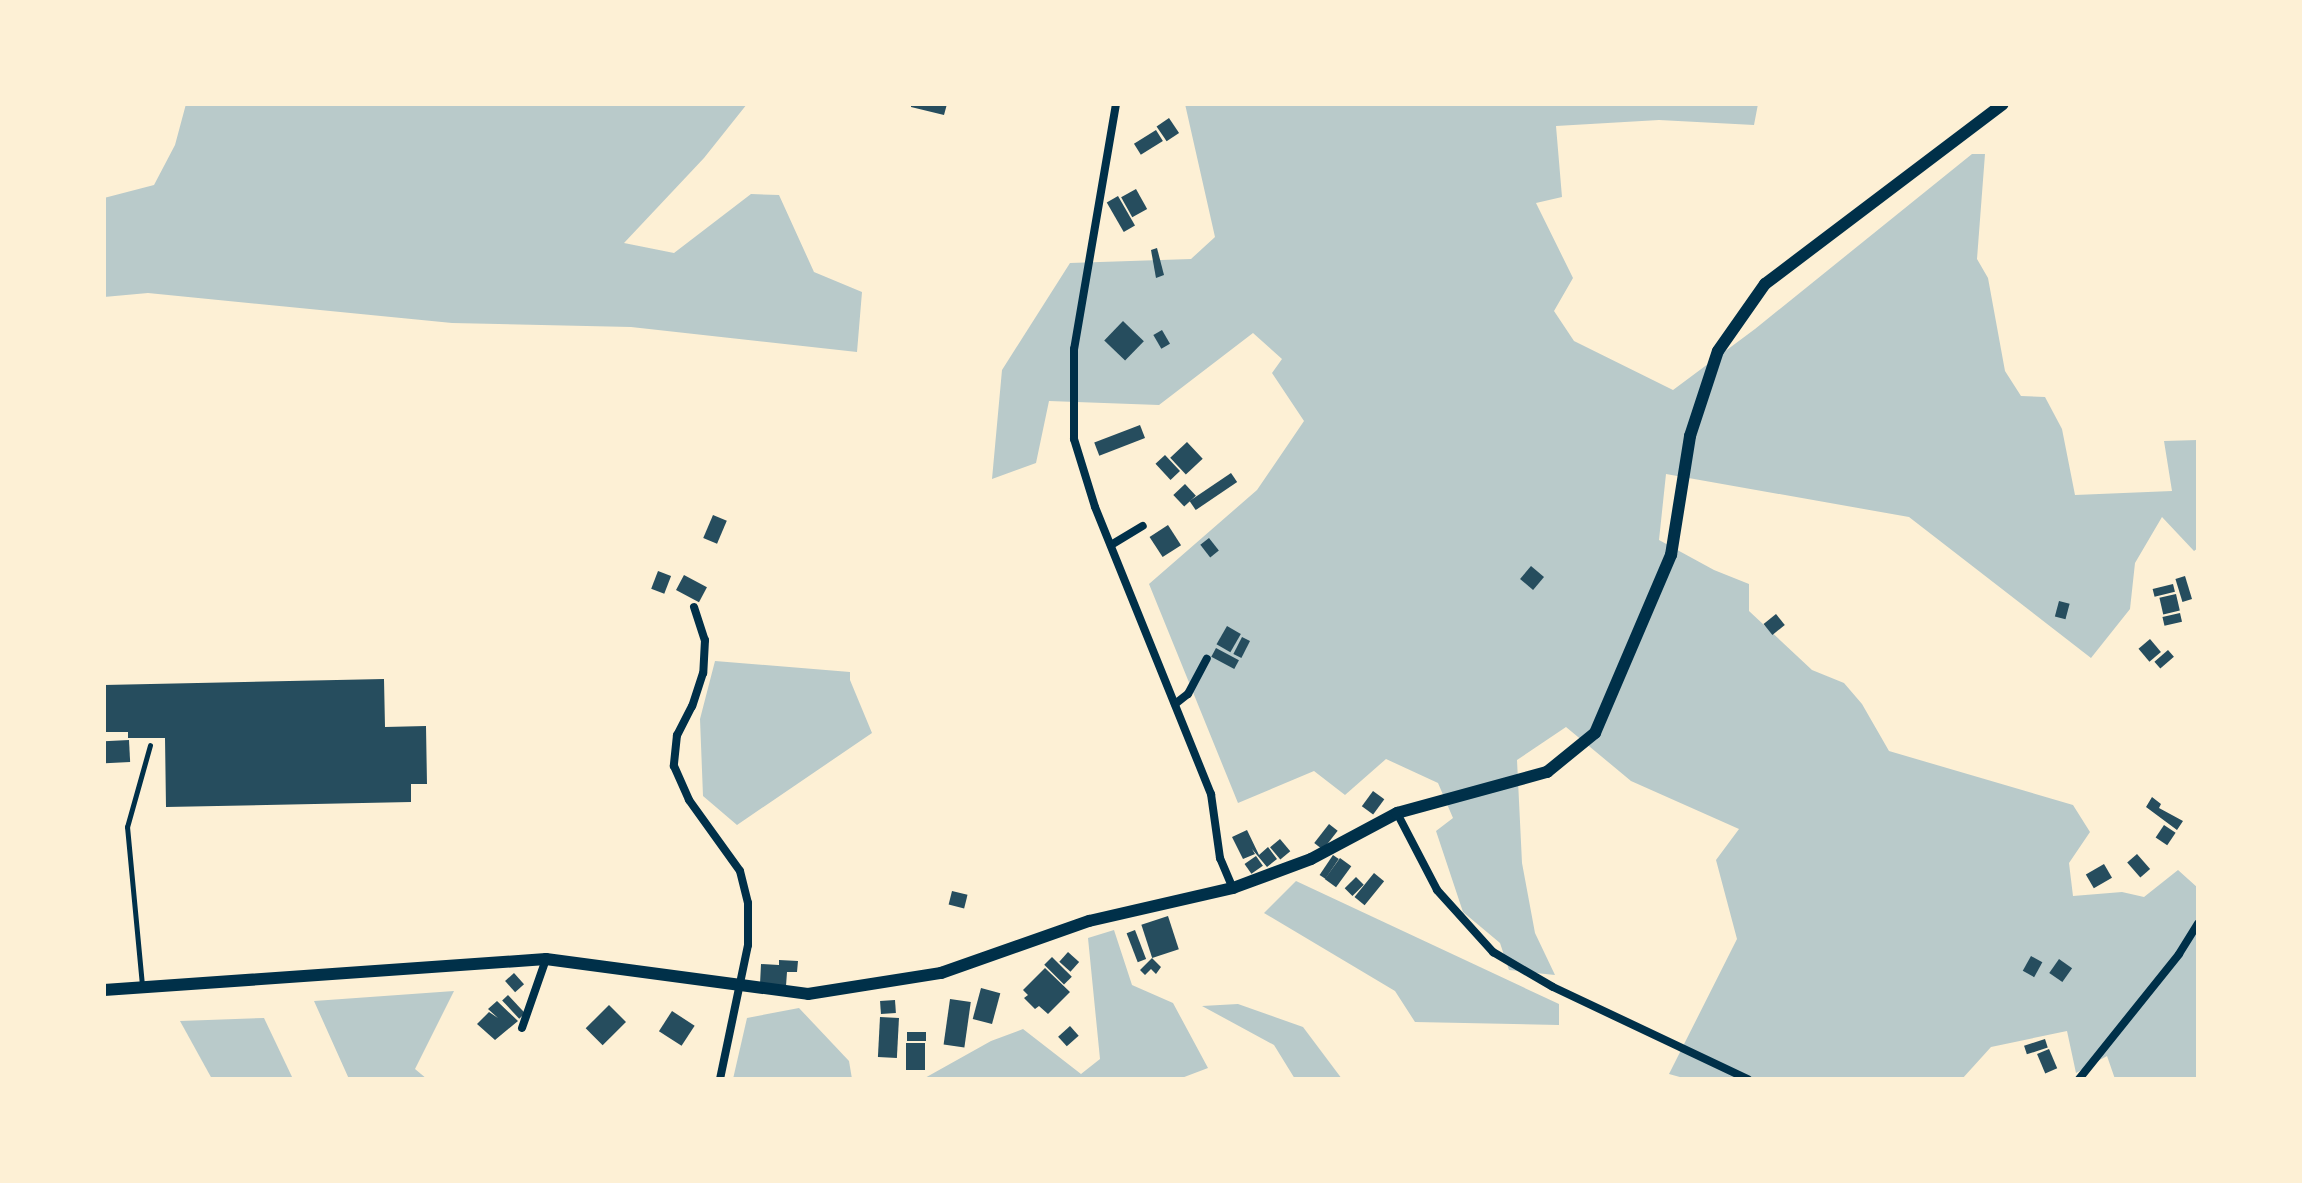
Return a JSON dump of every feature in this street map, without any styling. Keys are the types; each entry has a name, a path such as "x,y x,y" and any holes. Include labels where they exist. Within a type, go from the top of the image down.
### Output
{"street":[{"path":"1116,104 1074,349 1074,439 1111,545 1211,794 1220,858 1233,888"},
{"path":"104,990 546,959 808,994 941,973 1089,921 1233,888 1311,859 1397,813 1547,772 1595,733 1671,555 1690,436 1718,351 1765,284 2003,104"},
{"path":"1111,545 1143,526"},
{"path":"694,607 705,640 703,673 692,706 677,735 674,766 689,800 740,871 748,903 748,945 720,1079"},
{"path":"1175,704 1188,694 1207,659"},
{"path":"1397,813 1437,890 1493,952 1553,987 1748,1079"},
{"path":"2079,1079 2179,954 2198,924"},
{"path":"522,1028 546,959"}],"lane":[{"path":"142,985 127,827 150,745"}],"shaded area":[{"path":"186,104 747,104 704,158 624,243 674,253 751,194 779,195 814,272 862,292 857,352 631,327 452,323 148,293 104,297 104,198 154,185 175,145"},
{"path":"1185,104 1758,104 1754,125 1659,120 1556,126 1562,197 1536,203 1573,278 1554,311 1574,341 1673,390 1755,329 1972,154 1985,154 1977,259 1988,278 2005,371 2021,396 2045,397 2062,429 2075,495 2172,491 2164,441 2198,440 2198,548 2194,551 2162,517 2135,563 2130,609 2091,658 1909,517 1666,474 1659,540 1714,570 1749,584 1749,611 1812,670 1844,683 1862,704 1889,751 2073,805 2090,832 2069,863 2073,896 2122,892 2144,897 2178,870 2198,888 2198,1079 2115,1079 2107,1056 2076,1073 2067,1031 1991,1047 1962,1079 1687,1079 1669,1074 1737,939 1716,860 1739,829 1631,781 1566,727 1517,760 1522,863 1535,933 1555,975 1509,970 1500,943 1463,912 1436,831 1453,818 1438,783 1386,759 1345,795 1314,771 1238,803 1149,584 1257,490 1304,421 1272,373 1282,359 1253,333 1159,405 1049,401 1036,463 992,479 1002,370 1070,263 1191,259 1215,237"},
{"path":"715,661 850,672 850,680 872,733 737,825 703,796 700,719"},
{"path":"1296,881 1559,1004 1559,1025 1415,1022 1395,991 1264,913"},
{"path":"1114,930 1132,985 1173,1003 1208,1068 1179,1079 923,1079 991,1041 1023,1029 1081,1074 1100,1059 1088,938"},
{"path":"454,991 415,1069 427,1079 349,1079 314,1001"},
{"path":"1238,1004 1303,1027 1342,1079 1295,1079 1274,1045 1202,1006"},
{"path":"799,1008 849,1061 852,1079 733,1079 747,1018"},
{"path":"264,1018 293,1079 212,1079 180,1021"}],"building":[{"path":"911,104 947,104 944,115 911,107"},
{"path":"1169,118 1179,133 1167,141 1157,126"},
{"path":"1156,130 1163,141 1141,155 1134,144"},
{"path":"1136,189 1147,209 1132,217 1121,197"},
{"path":"1118,196 1135,225 1124,232 1107,202"},
{"path":"1157,248 1164,275 1156,278 1151,250"},
{"path":"1123,321 1144,341 1125,361 1104,340"},
{"path":"1162,330 1170,344 1161,349 1153,335"},
{"path":"1140,425 1145,438 1099,456 1094,443"},
{"path":"1187,442 1203,459 1186,475 1170,458"},
{"path":"1165,455 1180,471 1170,480 1155,464"},
{"path":"1231,473 1237,482 1196,510 1190,501"},
{"path":"1185,484 1196,496 1184,507 1173,495"},
{"path":"713,515 727,521 717,544 703,538"},
{"path":"1168,525 1181,545 1163,557 1150,537"},
{"path":"1209,538 1219,551 1210,557 1200,545"},
{"path":"1531,566 1544,577 1533,590 1520,579"},
{"path":"658,571 671,576 664,594 651,589"},
{"path":"684,575 707,587 699,602 676,590"},
{"path":"2185,576 2192,599 2182,602 2175,579"},
{"path":"2173,584 2175,592 2155,597 2153,589"},
{"path":"2176,594 2180,611 2163,614 2159,598"},
{"path":"2059,601 2070,604 2065,619 2055,616"},
{"path":"2180,613 2182,622 2164,626 2162,617"},
{"path":"1776,614 1785,625 1772,635 1764,624"},
{"path":"1227,626 1241,634 1230,652 1216,644"},
{"path":"1242,637 1250,641 1241,658 1233,654"},
{"path":"2150,639 2161,652 2149,662 2139,649"},
{"path":"1216,648 1239,660 1234,669 1211,657"},
{"path":"2168,650 2174,657 2160,669 2154,662"},
{"path":"384,679 385,727 426,726 427,784 411,784 411,802 166,807 165,738 128,738 128,732 104,732 104,685"},
{"path":"129,740 130,762 105,763 104,741"},
{"path":"1373,791 1384,799 1373,815 1362,806"},
{"path":"2152,797 2161,804 2159,808 2183,821 2177,830 2146,807"},
{"path":"1329,824 1338,831 1323,850 1314,843"},
{"path":"2164,825 2176,833 2167,845 2156,837"},
{"path":"1247,830 1259,855 1268,847 1277,859 1267,867 1252,849 1255,854 1243,859 1232,837"},
{"path":"1280,839 1290,851 1280,860 1270,847"},
{"path":"2137,854 2150,869 2140,878 2127,863"},
{"path":"1333,855 1339,859 1325,879 1320,875"},
{"path":"1256,856 1263,866 1251,874 1245,864"},
{"path":"1340,858 1351,866 1336,887 1325,879"},
{"path":"2104,864 2112,878 2094,888 2086,874"},
{"path":"1374,873 1384,881 1365,905 1354,897"},
{"path":"1356,877 1364,885 1352,896 1345,888"},
{"path":"952,891 968,895 964,908 949,905"},
{"path":"1168,916 1179,949 1152,958 1141,925"},
{"path":"1135,930 1146,959 1138,962 1127,933"},
{"path":"1068,952 1079,962 1070,972 1059,962"},
{"path":"2031,956 2042,962 2034,977 2023,971"},
{"path":"1052,957 1072,977 1064,985 1044,965"},
{"path":"1152,958 1161,967 1156,974 1151,969 1145,975 1140,970"},
{"path":"2059,959 2072,968 2062,982 2049,973"},
{"path":"779,960 798,961 797,972 787,972 786,986 760,984 761,964 779,965"},
{"path":"1045,968 1070,992 1048,1014 1039,1006 1035,1009 1024,998 1028,995 1023,990"},
{"path":"514,973 524,984 515,992 505,981"},
{"path":"981,988 1000,993 992,1024 973,1019"},
{"path":"508,995 525,1013 519,1019 502,1000"},
{"path":"950,999 971,1002 964,1047 944,1045"},
{"path":"895,1000 896,1013 881,1014 880,1001"},
{"path":"497,1001 518,1021 495,1040 477,1024 489,1012 498,1018 488,1009"},
{"path":"609,1005 626,1022 603,1045 586,1028"},
{"path":"672,1011 695,1026 682,1046 659,1031"},
{"path":"880,1017 899,1018 897,1058 878,1057"},
{"path":"1070,1026 1079,1036 1067,1046 1058,1037"},
{"path":"907,1032 926,1032 926,1041 907,1041"},
{"path":"2045,1039 2048,1048 2027,1054 2024,1046"},
{"path":"906,1043 925,1043 925,1070 906,1070"},
{"path":"2049,1049 2057,1068 2045,1073 2037,1054"}]}
